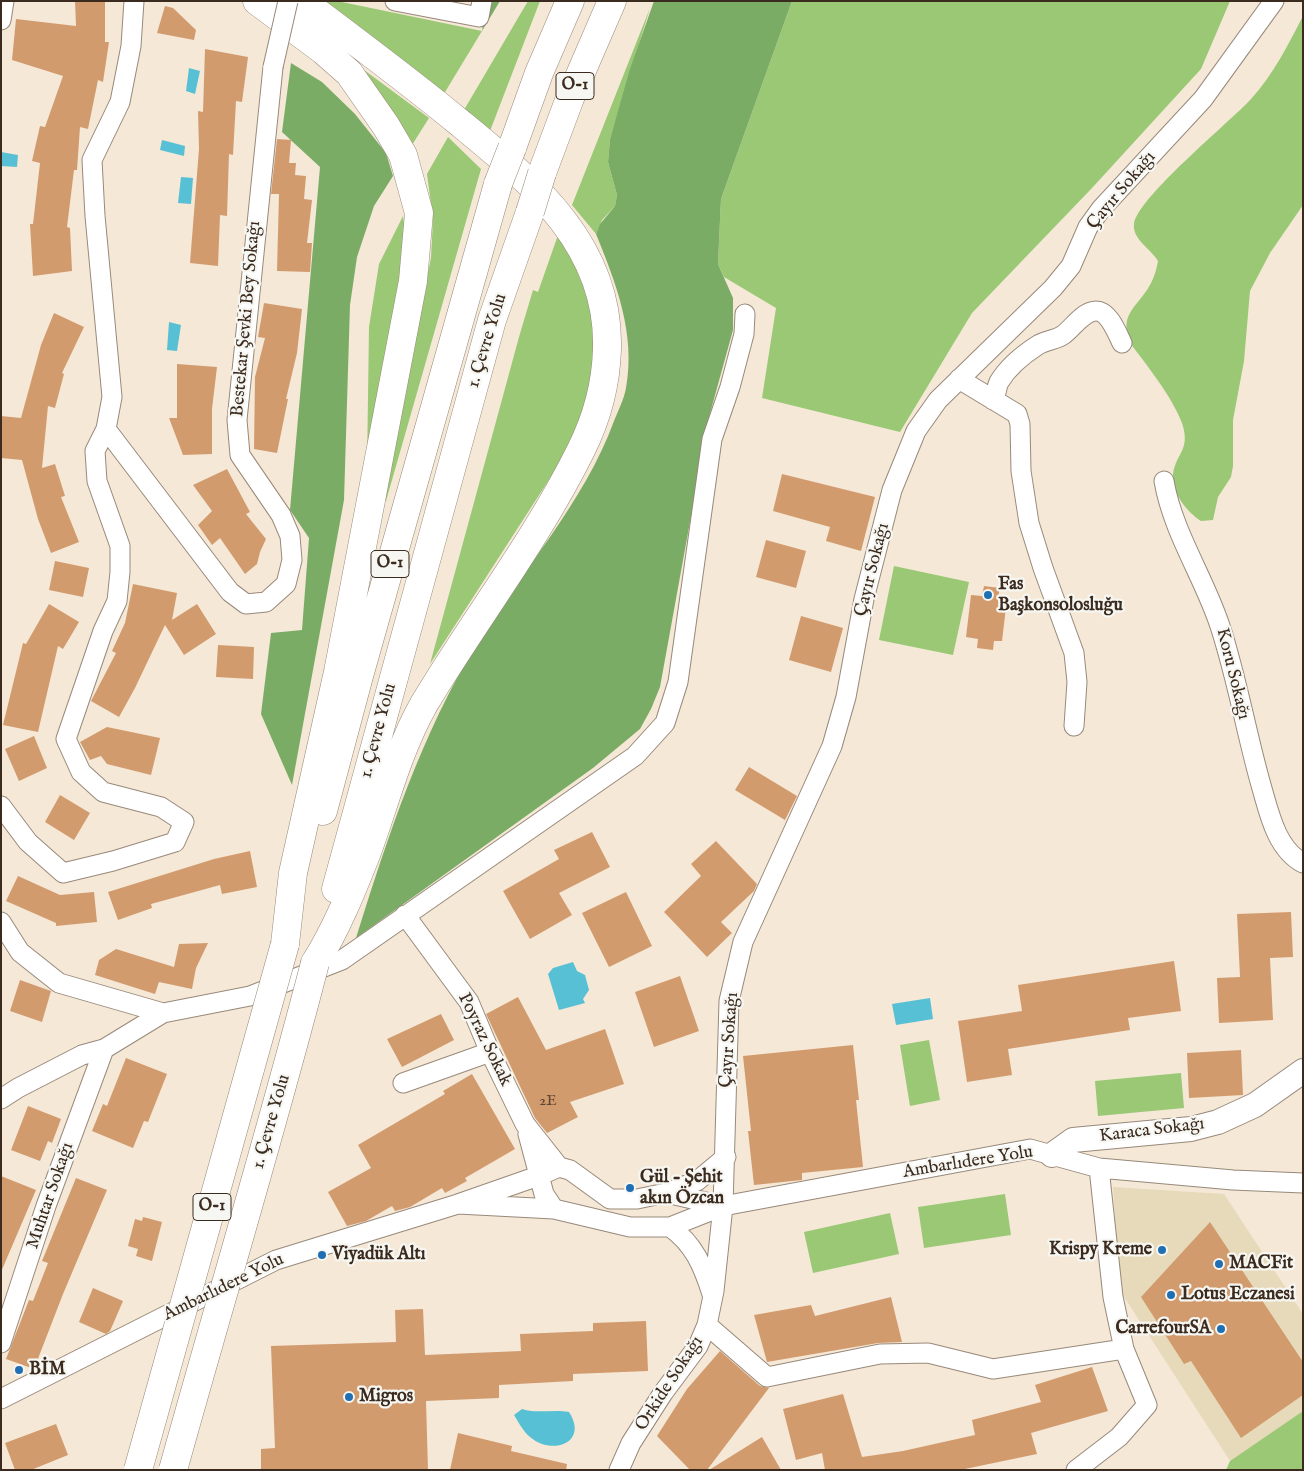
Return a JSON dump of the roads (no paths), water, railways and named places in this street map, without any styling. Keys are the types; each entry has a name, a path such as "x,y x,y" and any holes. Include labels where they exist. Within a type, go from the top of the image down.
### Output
{"highway":[{"path":"257,1 350,73 403,155 419,213 413,281 338,672 294,864 285,944"},
{"path":"302,1 427,96 516,170 546,199 566,223 587,255 601,289 608,328 606,366 601,400 582,450 548,508 422,708 404,748 367,851 335,931 316,963"},
{"name":"1. Çevre Yolu","path":"138,1470 498,184 539,73 570,1"},
{"name":"1. Çevre Yolu","path":"173,1470 234,1249 281,1097 492,320 542,173 570,98 612,1"}],"street":[{"path":"1,20 4,1"},
{"path":"1,806 28,842 64,873 175,842 184,822 161,807 103,792 81,772 66,739 103,631 117,601 120,546 97,481 95,451 106,429 112,397 95,216 92,160 120,102 131,46 134,1"},
{"name":"Bestekar Şevki Bey Sokağı","path":"106,429 230,592 246,604 266,602 286,584 292,560 290,536 281,515 240,455 236,420 272,67 288,1"},
{"path":"395,1 480,17 482,1"},
{"name":"Çayır Sokağı","path":"1246,39 1256,1"},
{"name":"Çayır Sokağı","path":"723,1206 726,1157 729,1001 743,942 832,746 846,697 864,599 892,490 916,431 938,400 1053,288 1071,266 1088,227 1101,209 1203,99 1274,1"},
{"path":"993,400 997,394 998,384 1008,370 1029,351 1046,340 1061,337 1088,313 1097,310 1104,313 1122,342"},
{"path":"1,1099 18,1088 82,1055 104,1049 163,1013 250,996 342,960 635,756 665,723 678,682 712,439 730,387 744,334 745,314"},
{"path":"959,379 1017,414 1020,424 1021,471 1030,523 1043,568 1074,653 1077,682 1074,726"},
{"name":"Koru Sokağı","path":"1164,481 1168,505 1220,624 1232,665 1252,756 1275,830 1288,852 1303,864"},
{"name":"Poyraz Sokak","path":"405,915 468,1002 525,1124 559,1167"},
{"path":"1,922 20,952 59,983 163,1013"},
{"name":"Muhtar Sokağı","path":"1,1343 46,1206 104,1049"},
{"path":"403,1083 490,1052"},
{"name":"Karaca Sokağı","path":"1052,1155 1073,1140 1191,1129 1218,1122 1255,1105 1303,1071"},
{"path":"525,1124 541,1175 544,1194 554,1209"},
{"name":"Ambarlıdere Yolu","path":"458,1204 554,1209 630,1227 670,1227 723,1206 1030,1149 1099,1168 1233,1180 1303,1183"},
{"path":"666,1193 697,1181 726,1157"},
{"name":"Ambarlıdere Yolu","path":"1,1399 276,1260 458,1204 559,1167 570,1170 610,1199 637,1199 666,1193 723,1206"},
{"path":"1076,1470 1119,1437 1148,1405 1124,1349 1113,1297 1099,1168"},
{"name":"Orkide Sokağı","path":"619,1470 631,1443 663,1393 698,1346 707,1325 713,1297 723,1206"},
{"path":"670,1227 684,1237 696,1253 713,1297"},
{"path":"707,1325 767,1377 880,1354 928,1353 994,1369 1124,1349"}],"water":[{"path":"189,68 200,71 195,94 186,91"},
{"path":"162,140 185,146 184,156 160,150"},
{"path":"1,152 18,155 17,167 1,166"},
{"path":"181,177 193,178 191,204 178,203"},
{"path":"169,322 181,325 177,351 167,350"},
{"path":"573,962 577,971 585,975 589,990 583,999 585,1003 559,1010 548,974 553,968"},
{"path":"930,998 933,1019 896,1025 892,1004"},
{"path":"522,1409 569,1412 574,1423 574,1432 571,1439 557,1446 539,1443 525,1432 514,1415"}],"place":[{"name":"Fas Başkonsolosluğu","path":"988,595"},
{"name":"Gül - Şehit akın Özcan","path":"630,1188"},
{"name":"Krispy Kreme","path":"1162,1250"},
{"name":"Viyadük Altı","path":"322,1255"},
{"name":"MACFit","path":"1219,1264"},
{"name":"Lotus Eczanesi","path":"1171,1295"},
{"name":"CarrefourSA","path":"1221,1329"},
{"name":"BİM","path":"19,1370"},
{"name":"Migros","path":"349,1397"}]}
